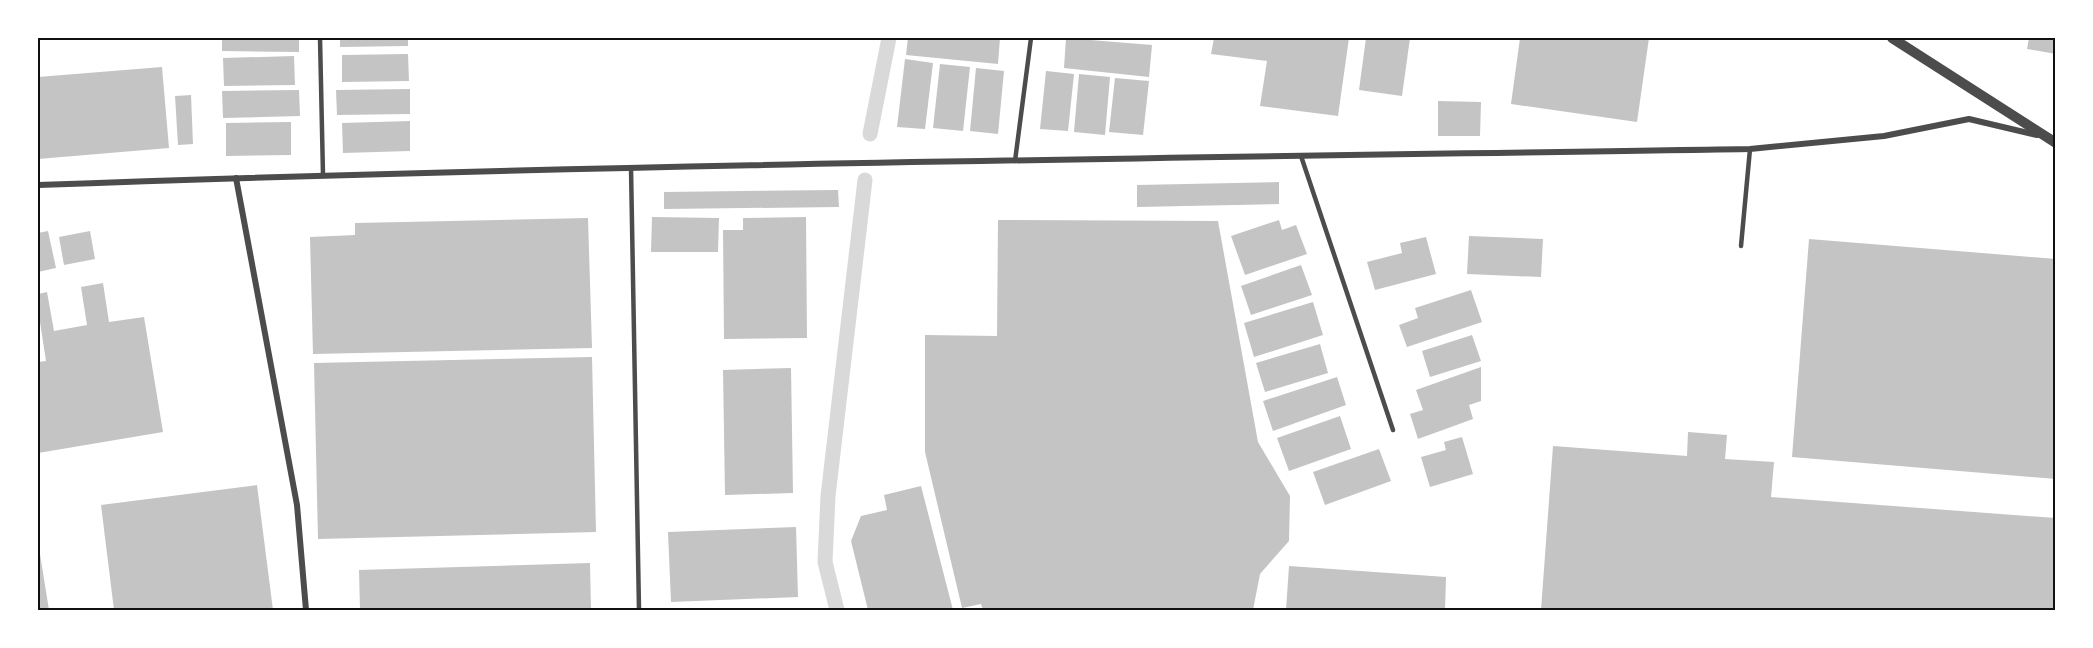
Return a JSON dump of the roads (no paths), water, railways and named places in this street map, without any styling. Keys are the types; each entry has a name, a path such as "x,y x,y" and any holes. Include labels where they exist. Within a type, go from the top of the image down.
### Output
{"street":[{"path":"1892,38 2052,139"},
{"path":"38,185 236,177 631,168 1750,149 1884,136 1969,119 2052,139"},
{"path":"236,177 297,505 306,610"}],"lane":[{"path":"320,38 323,175"},
{"path":"1015,161 1031,38"},
{"path":"1741,246 1750,149"},
{"path":"1301,156 1393,430"},
{"path":"631,168 639,610"}],"waterway":[{"path":"870,134 889,38"},
{"path":"837,610 825,562 828,496 865,180"}]}
